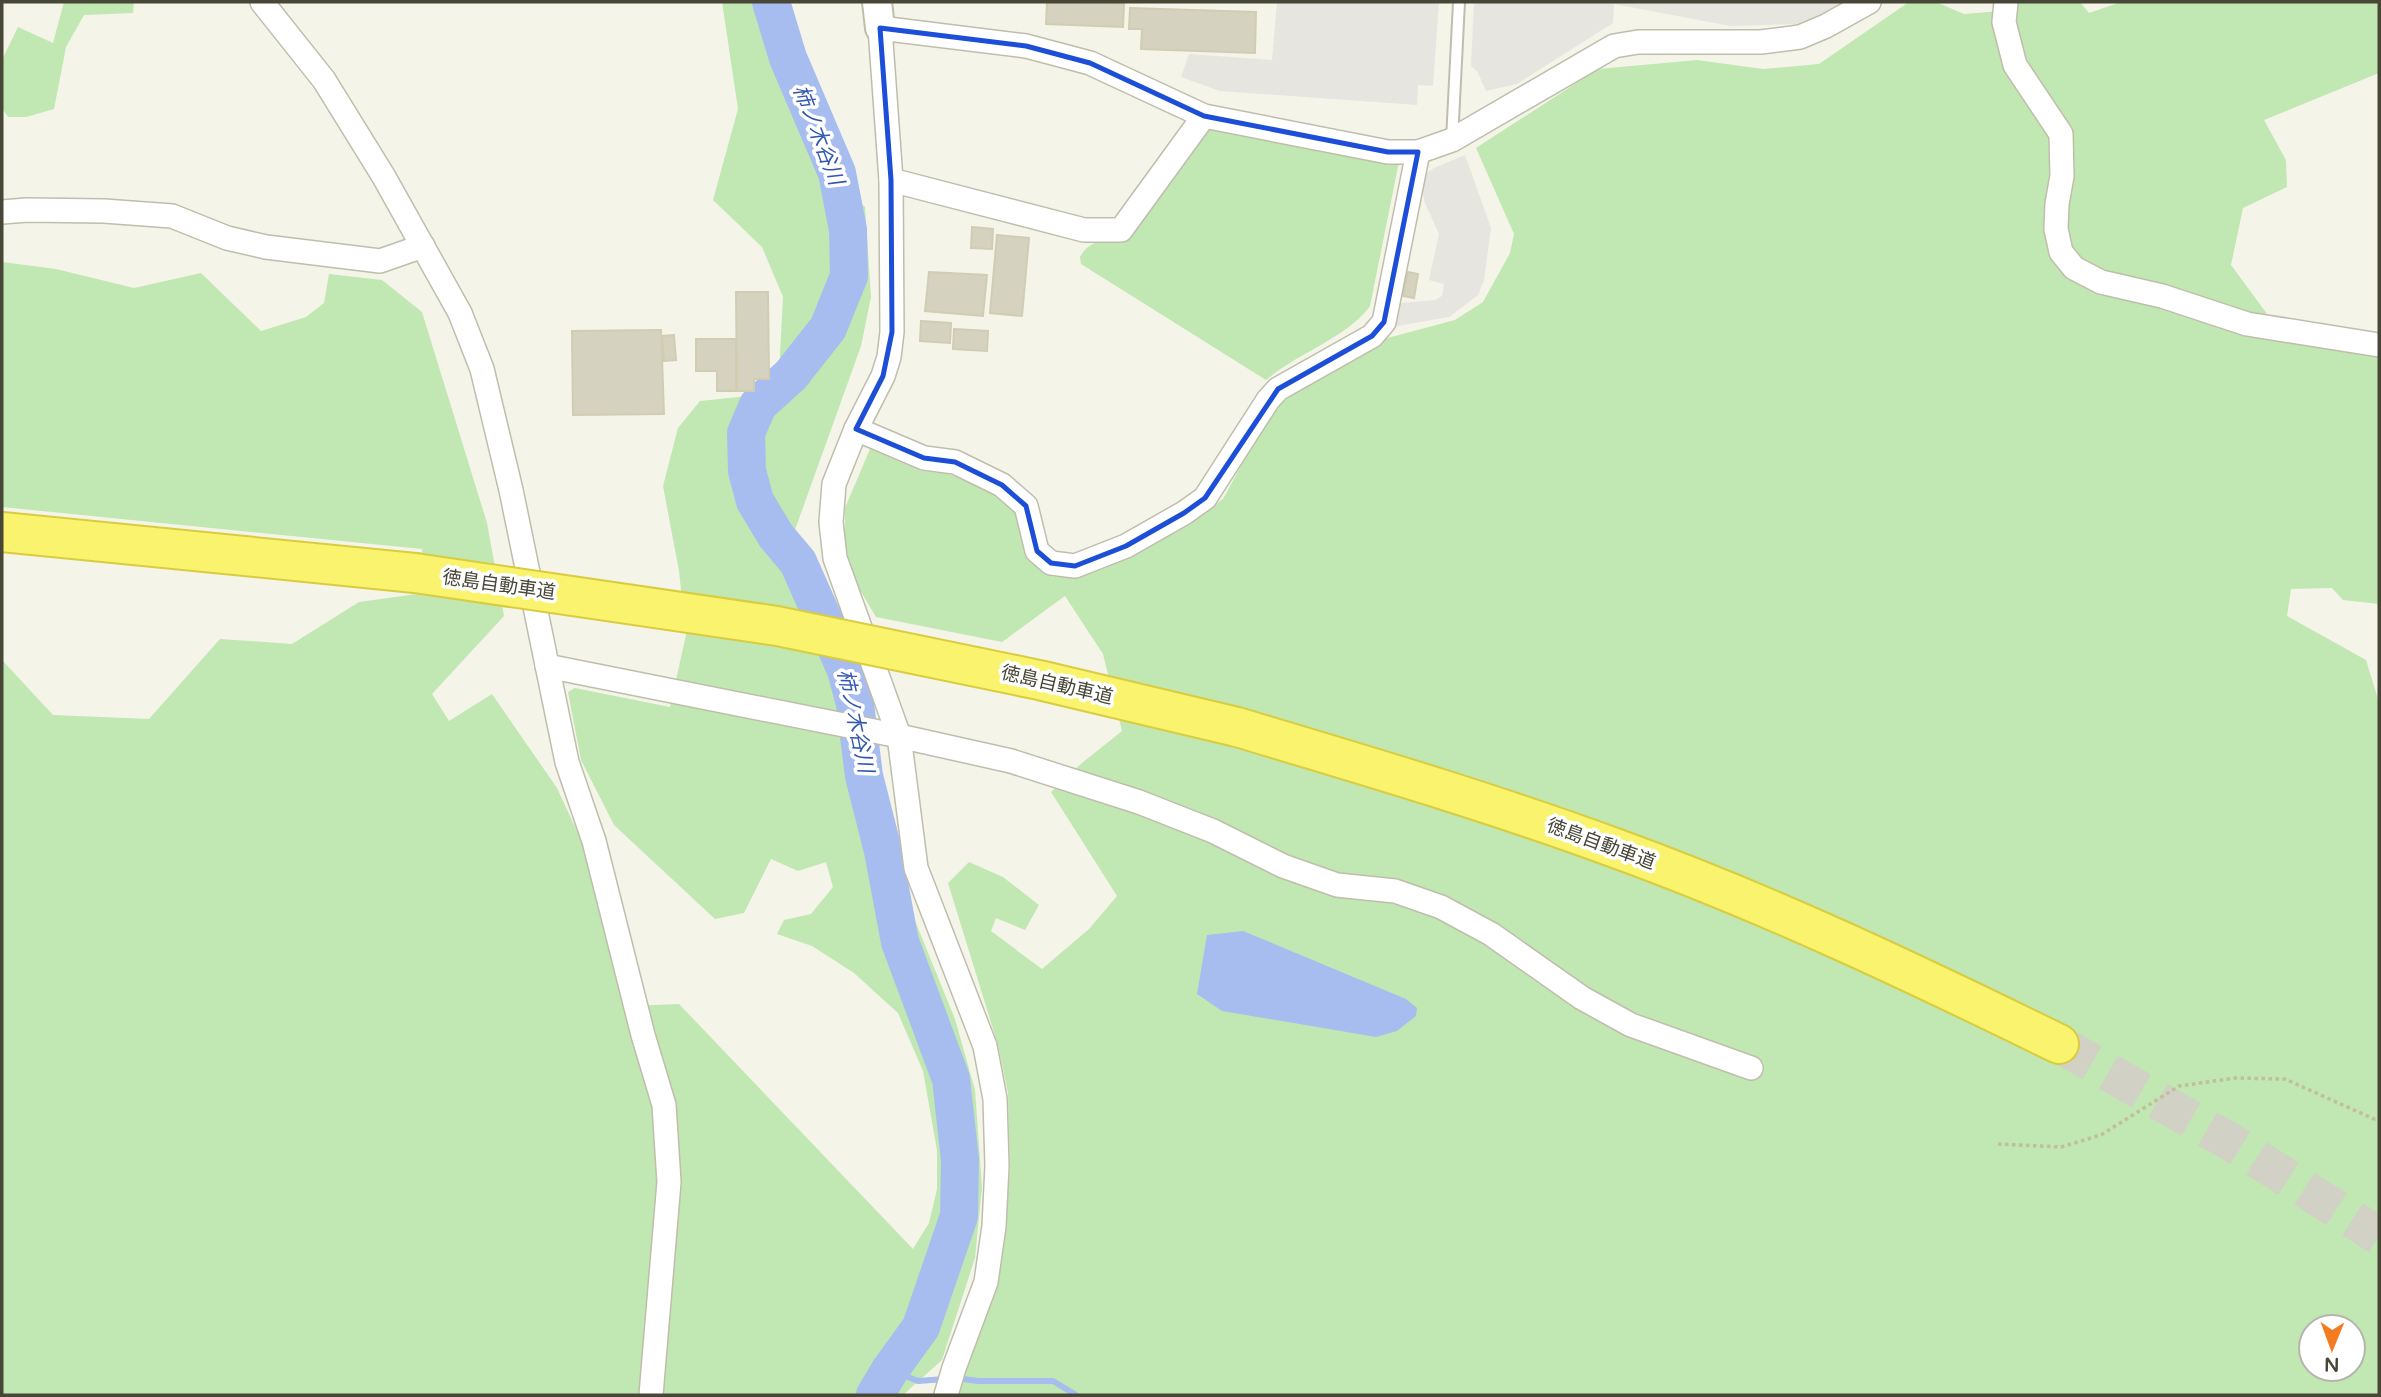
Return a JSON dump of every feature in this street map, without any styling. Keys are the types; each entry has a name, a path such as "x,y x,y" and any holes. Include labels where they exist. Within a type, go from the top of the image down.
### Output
{"highway":[{"name":"徳島自動車道","path":"2,532 415,573 777,626 1039,680 1237,727 1434,786 1616,848 1788,917 1912,972 2059,1044"}],"street":[{"path":"262,2 324,80 460,313 482,369 511,490 567,762 594,841 643,1035 664,1105 670,1182 651,1395"},
{"path":"947,1394 986,1282 997,1178 995,1099 985,1046 915,867 898,736 835,558 831,522 834,484 856,429 883,376 890,345 893,300 891,180 879,15 1026,46 1090,63 1204,116 1388,152 1418,152 1452,140 1614,46 1638,42 1761,42 1800,37 1869,2"},
{"path":"2006,2 2004,22 2015,65 2061,134 2062,176 2056,229 2061,252 2074,268 2101,282 2162,296 2247,324 2379,345"},
{"path":"891,180 1084,230 1121,230 1204,116"},
{"path":"856,429 925,458 955,462 1002,485 1026,506 1037,551 1051,563 1075,566 1126,546 1205,498 1268,400 1278,389 1372,336 1384,322 1418,152"},
{"path":"2,212 27,209 172,216 228,238 266,247 380,261 423,246"},
{"path":"547,666 1011,761 1139,802 1213,831 1293,870 1337,885 1395,891 1441,907 1491,934 1582,998 1631,1025 1751,1068"}],"lane":[{"path":"1452,140 1459,2"}],"path":[{"path":"1998,1144 2061,1147 2101,1135 2179,1086 2236,1078 2285,1079 2379,1119"}],"highlighted area":[{"path":"880,28 1026,46 1090,63 1204,116 1388,152 1418,152 1384,322 1372,336 1278,389 1205,498 1184,513 1126,546 1075,566 1051,563 1037,551 1026,506 1002,485 955,462 924,458 856,429 883,376 892,332 891,180"}],"green space":[{"path":"64,2 134,2 133,13 84,15 66,47 54,109 26,117 8,117 2,108 2,60 18,27 53,43"},
{"path":"722,2 763,2 824,168 865,207 871,297 861,346 782,566 837,673 862,811 913,916 955,1019 975,1090 982,1187 975,1258 942,1360 903,1395 2,1395 2,660 53,715 149,719 220,639 292,644 359,602 424,593 422,549 2,507 2,262 56,269 134,288 201,273 261,331 306,317 324,303 329,274 382,280 422,312 487,523 504,616 432,694 449,721 492,694 557,788 590,859 627,1006 679,1004 913,1249 929,1223 937,1189 937,1150 923,1071 898,1013 854,973 812,946 777,934 784,920 811,914 833,887 826,862 798,871 771,859 744,913 715,919 614,825 581,760 568,692 575,688 670,707 686,635 679,571 663,486 678,428 700,401 748,396 765,389 779,374 783,297 762,247 713,200 738,109"},
{"path":"1909,2 1936,2 1964,14 2001,11 2005,2 2080,2 2089,13 2121,2 2379,2 2379,73 2264,120 2286,160 2287,187 2243,208 2231,265 2287,341 2379,353 2379,604 2343,600 2332,588 2291,589 2287,616 2366,660 2379,702 2379,1395 957,1395 1000,1269 1010,1170 1008,1093 998,1045 948,883 969,862 1003,877 1039,905 1025,930 996,918 991,931 1042,969 1089,929 1117,896 1051,792 1122,731 1103,654 1065,596 1002,642 876,617 854,580 845,546 845,508 870,449 921,471 948,474 992,489 1016,513 1028,553 1053,577 1128,557 1180,530 1223,499 1254,442 1282,402 1380,340 1455,320 1483,302 1510,253 1514,234 1476,148 1598,69 1697,60 1763,69 1819,64"},
{"path":"1213,129 1399,162 1370,306 1349,327 1266,380 1081,264 1080,257 1089,246 1107,240 1129,239 1194,139 1202,131"}],"shaded area":[{"path":"1277,2 1439,2 1433,86 1418,85 1417,105 1220,91 1181,77 1189,54 1272,60"},
{"path":"1474,2 1842,2 1822,14 1796,24 1730,26 1614,4 1613,23 1517,84 1486,91 1477,71 1471,66"},
{"path":"1465,155 1491,228 1484,280 1478,295 1449,317 1386,328 1393,296 1401,303 1435,300 1442,296 1444,284 1429,280 1439,234 1425,203 1421,186 1423,175"}],"water":[{"path":"1243,931 1406,999 1417,1008 1416,1016 1397,1031 1376,1037 1222,1011 1197,994 1207,935"}],"building":[{"path":"1047,2 1124,3 1123,27 1046,24"},
{"path":"1130,8 1256,12 1255,53 1141,49 1142,29 1129,29"},
{"path":"972,227 993,229 992,249 971,248"},
{"path":"997,235 1029,238 1022,316 990,313"},
{"path":"929,272 987,275 983,316 925,311"},
{"path":"1408,272 1418,274 1414,298 1403,296"},
{"path":"736,292 768,292 769,379 754,379 754,391 737,391"},
{"path":"921,321 951,323 950,343 920,341"},
{"path":"954,329 988,331 987,351 953,349"},
{"path":"661,330 664,414 573,415 572,331"},
{"path":"674,335 676,360 664,361 662,336"},
{"path":"696,339 736,339 736,391 717,391 717,371 696,371"}],"waterway":[{"name":"柿ノ木谷川","path":"771,2 788,58 837,173 848,230 849,276 828,328 791,375 758,405 746,433 747,471 755,501 776,536 798,562 846,670 855,704 864,776 883,851 900,942 951,1079 960,1160 959,1216 921,1327 875,1395"},
{"path":"890,1370 918,1381 945,1379"},
{"path":"956,1378 978,1381 1053,1381 1076,1395"}],"tunnel":[{"path":"2059,1044 2229,1141 2379,1236"}]}
